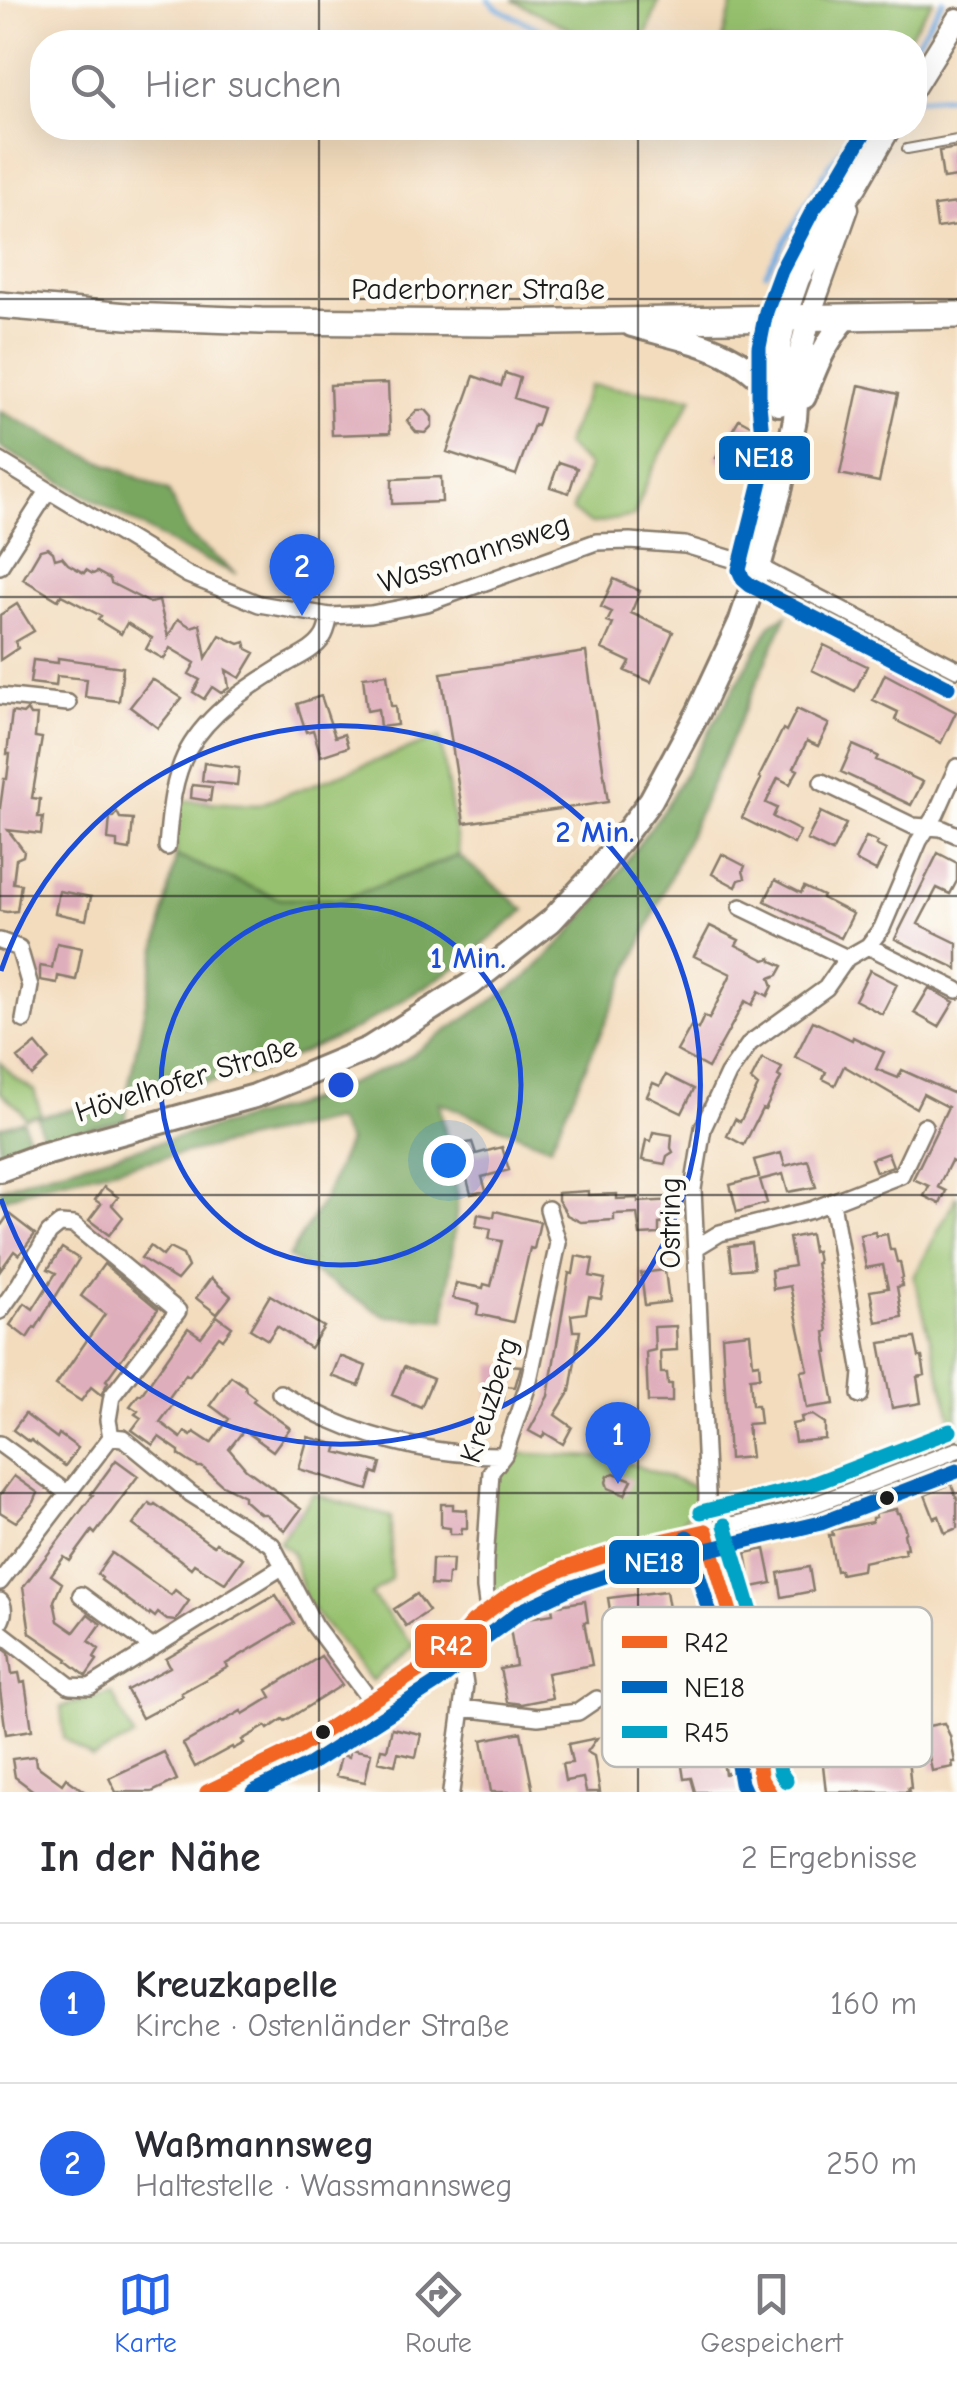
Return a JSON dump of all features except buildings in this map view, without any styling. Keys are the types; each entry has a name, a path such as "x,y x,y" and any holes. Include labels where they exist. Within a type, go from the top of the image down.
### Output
{"main road":[{"name":"Paderborner Straße","path":"0,305 127,316 260,321 620,321 957,314"},
{"name":"Hövelhofer Straße","path":"0,1170 255,1096 368,1049 471,984 551,922 593,876 652,800 740,623 785,467 787,410 799,358 797,318"},
{"path":"620,321 735,358 755,371 787,410 846,318"}],"street":[{"path":"927,67 957,19"},
{"path":"797,318 856,187 883,140"},
{"name":"Wassmannsweg","path":"0,462 188,575 259,604 330,616 371,614 427,603 596,542 694,546 759,567 957,670"},
{"path":"0,566 48,490"},
{"path":"167,847 177,775 190,747 216,714 256,683 316,646 326,635 330,616"},
{"path":"0,696 68,703"},
{"name":"Ostring","path":"729,1607 706,1530 693,1189 703,1128 728,1074 750,1042 826,988 848,958 868,946 882,928 957,767"},
{"path":"822,782 912,826 940,828 957,836"},
{"path":"741,907 848,958"},
{"path":"0,941 19,948 30,986 24,1020"},
{"path":"868,946 957,990"},
{"path":"697,1248 720,1233 832,1203 901,1175 924,1126"},
{"path":"832,1203 862,1373 860,1395"},
{"name":"Kreuzberg","path":"488,1611 485,1588 491,1472 504,1455 528,1385 558,1243 548,1209"},
{"path":"0,1311 50,1233 60,1224 74,1225 178,1311 112,1396 108,1420 111,1436 0,1582"},
{"path":"280,1394 330,1420 402,1444 504,1455"},
{"path":"111,1436 122,1438 191,1494 272,1545 314,1624 370,1700"},
{"path":"0,1444 67,1493"},
{"path":"207,1792 298,1748 428,1665 473,1622 511,1594 564,1569 621,1550 816,1504 957,1450"},
{"path":"0,1632 70,1686 80,1688 97,1684 282,1567"},
{"path":"81,1595 153,1648"},
{"path":"0,1600 0,1622"},
{"path":"451,1792 465,1685 454,1643"},
{"path":"462,1708 538,1718 578,1712 597,1699"},
{"name":"Ostring","path":"759,1767 768,1792"}],"lane":[{"path":"907,149 957,140"}],"green space":[{"path":"512,0 659,0 648,30 572,30"},
{"path":"734,0 933,0 913,30 725,30"},
{"path":"590,385 693,397 651,472 634,516 591,524 572,511 589,466 565,445"},
{"path":"0,411 168,491 189,535 236,574 185,551 0,447"},
{"path":"787,615 550,1147 439,1102 458,1196 445,1320 385,1316 288,1257 324,1199 348,1141 335,1120 41,1185 0,1200 0,1189 36,1176 303,1103 401,1062 527,977 604,892 664,809 772,623"},
{"path":"440,737 459,855 344,899 279,899 176,856 176,800 258,805"},
{"path":"176,856 280,899 344,899 459,856 525,910 458,966 358,1028 257,1073 127,1098 126,1120 43,1140 37,1117 126,1098"},
{"path":"0,1062 34,1090 41,1114 25,1118 0,1092"},
{"path":"23,1120 30,1145 0,1155 0,1127"},
{"path":"957,1195 957,1440 953,1442 950,1414 914,1277"},
{"path":"510,1453 616,1458 703,1490 677,1527 575,1557 492,1595 493,1488"},
{"path":"313,1494 391,1517 391,1579 371,1595 414,1646 372,1681 305,1600 292,1552 279,1542"},
{"path":"112,1693 134,1737 92,1758 64,1738 61,1707"}],"waterway":[{"path":"489,0 541,30"},
{"path":"924,30 943,0"},
{"path":"927,98 957,96"},
{"path":"828,167 847,140"},
{"path":"766,273 825,172"}],"transit line":[{"name":"NE18","path":"860,140 813,210 781,271 766,312 759,347 765,465 739,570 750,585 948,687"},
{"name":"R45","path":"701,1512 810,1485 950,1431"},
{"name":"NE18","path":"253,1792 309,1765 438,1682 521,1611 570,1588 626,1569 821,1523 957,1471"},
{"name":"R45","path":"725,1525 749,1607"},
{"name":"R42","path":"706,1531 729,1607"},
{"name":"R42","path":"207,1792 298,1748 427,1665 473,1622 511,1594 563,1569 621,1550 706,1531"},
{"name":"NE18","path":"687,1537 708,1607"},
{"name":"NE18","path":"738,1767 745,1792"},
{"name":"R42","path":"759,1767 769,1792"},
{"name":"R45","path":"779,1767 786,1781"}],"place":[{"name":"Waßmannsweg","path":"302,616"},
{"name":"Kreuzkapelle","path":"618,1484"}]}
